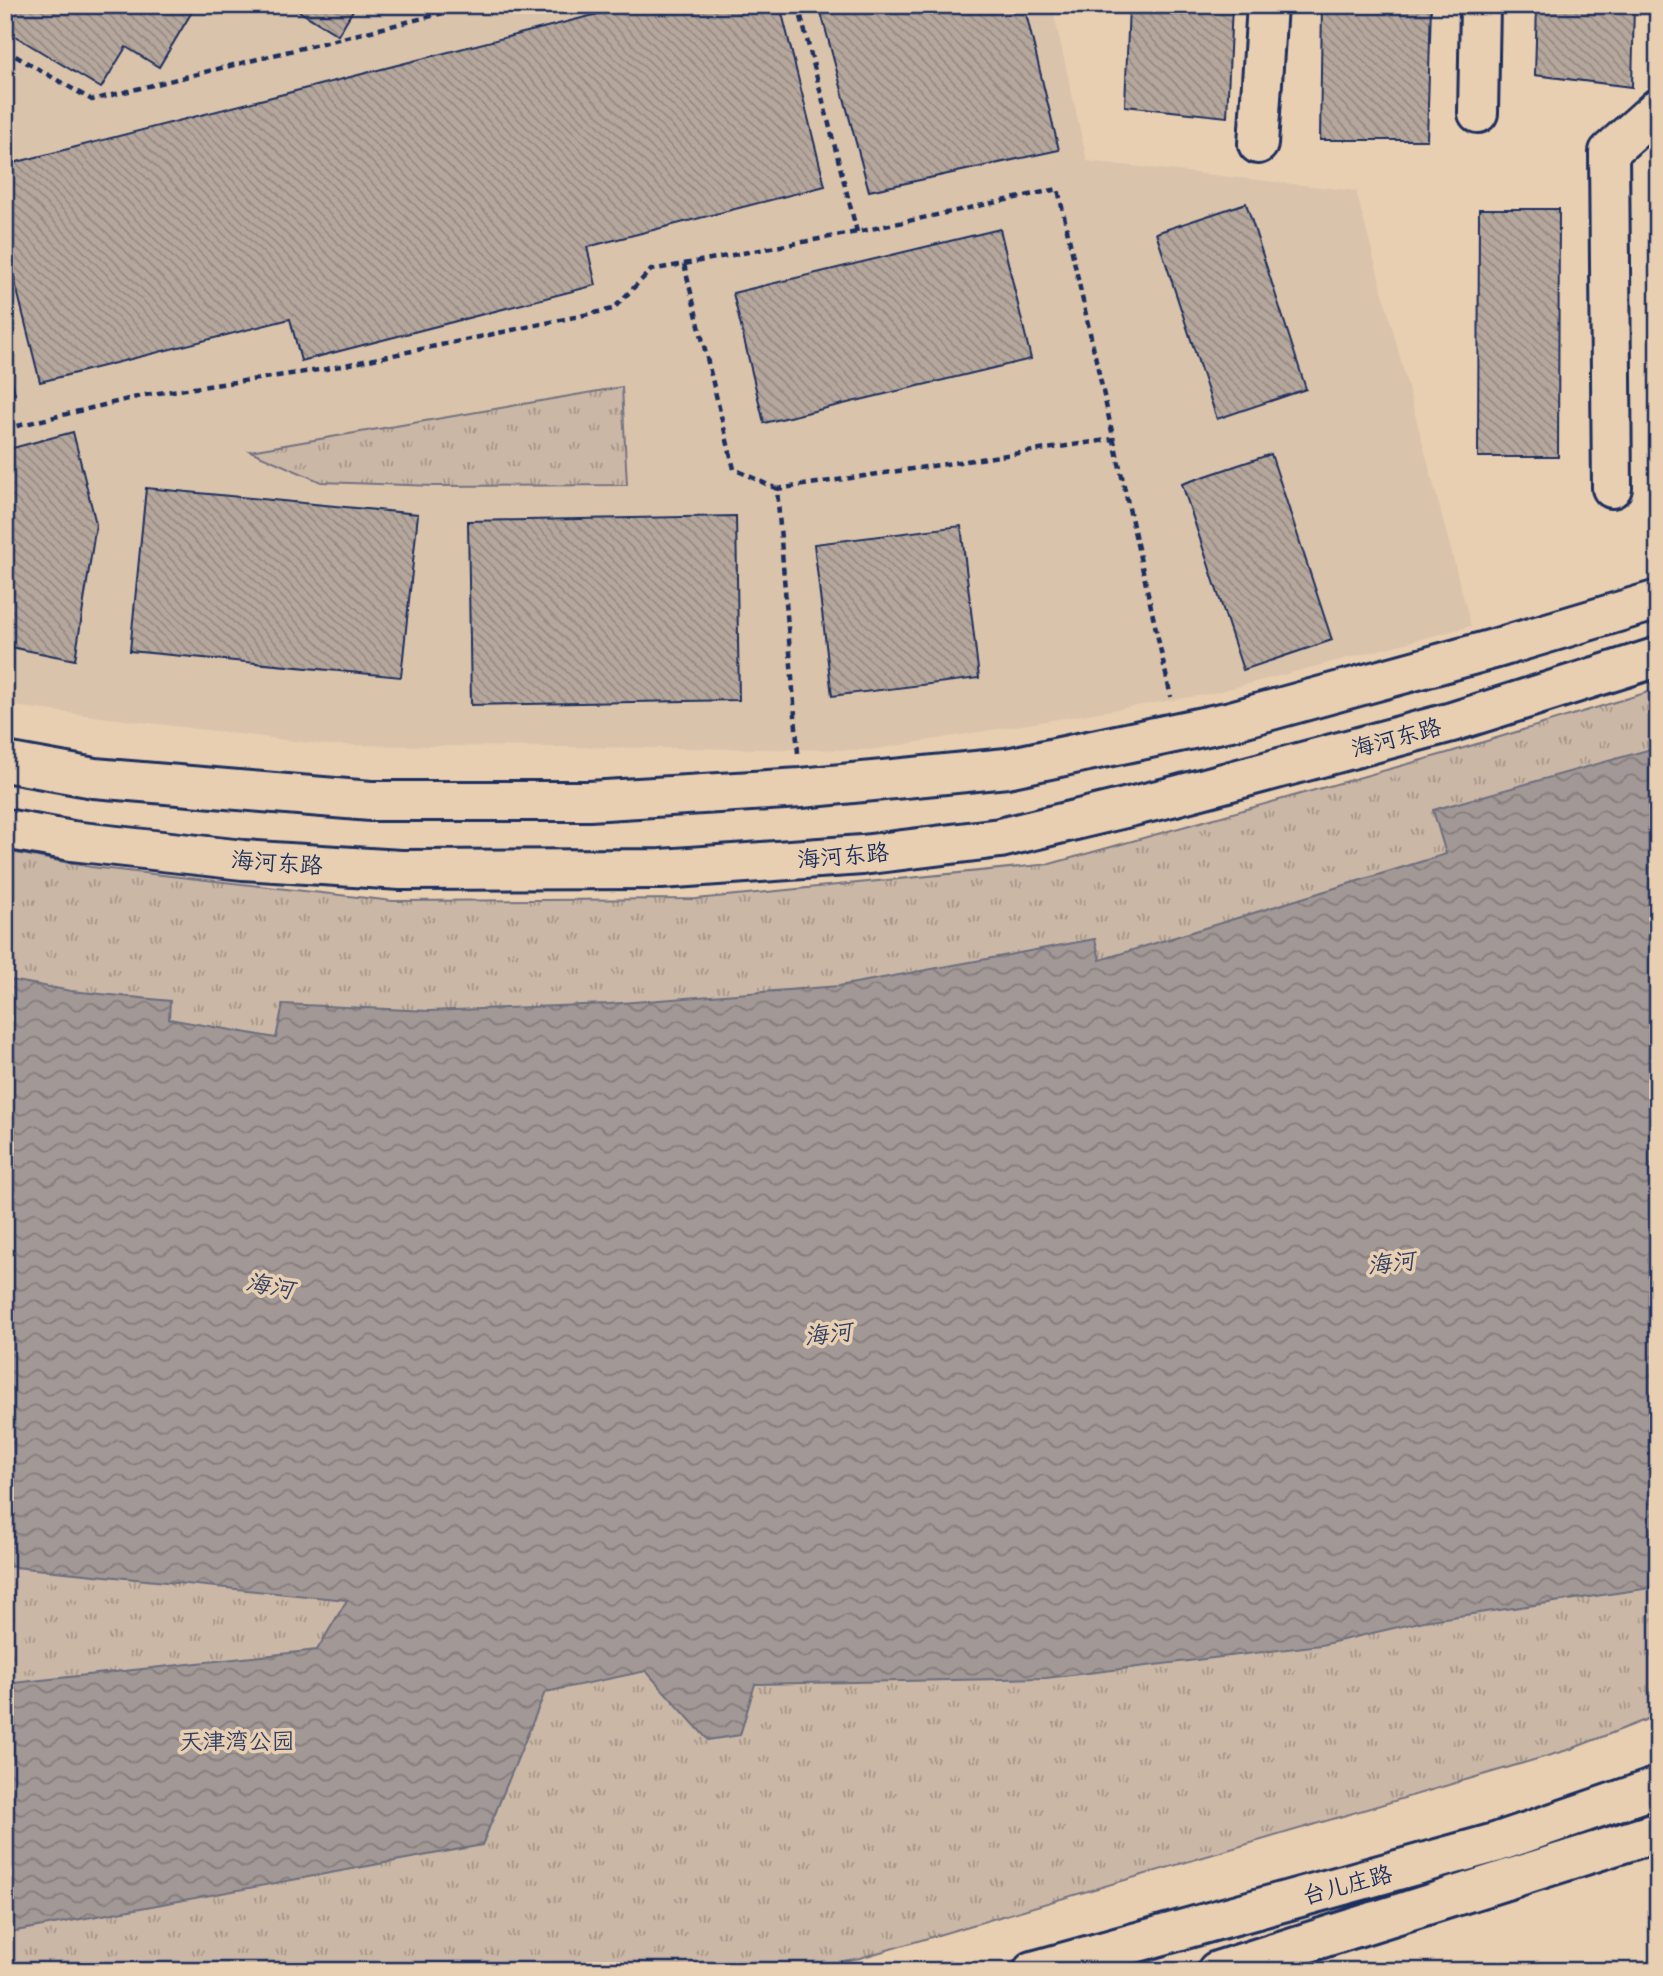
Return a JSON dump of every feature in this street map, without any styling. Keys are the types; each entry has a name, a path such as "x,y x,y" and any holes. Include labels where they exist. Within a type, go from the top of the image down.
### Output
{"main road":[{"path":"1258,144 1267,5"},
{"path":"1478,113 1480,5"},
{"path":"1612,488 1609,152 1658,108"},
{"path":"5,762 94,778 371,801 589,801 801,788 1007,768 1231,721 1497,648 1658,600"},
{"name":"海河东路","path":"5,829 72,841 243,860 401,870 661,869 862,855 1000,838 1175,796 1452,722 1658,657"},
{"name":"台儿庄路","path":"1034,1971 1495,1843 1658,1787"},
{"name":"台儿庄路","path":"1217,1971 1658,1832"}],"path":[{"path":"5,50 92,100 476,5"},
{"path":"798,5 857,232"},
{"path":"5,429 145,395 326,369 613,309 651,270 857,232 1058,189 1178,731"},
{"path":"684,264 734,469 777,489 1114,439"},
{"path":"777,489 801,788"}],"shaded area":[{"path":"5,5 1052,5 1087,161 1356,191 1471,626 1209,694 870,750 326,745 5,705"}],"green space":[{"path":"622,387 627,485 435,486 321,482 250,451"},
{"name":"天津湾公园","path":"1658,689 1658,1715 1571,1749 860,1958 790,1971 5,1971 5,851 91,867 393,901 696,899 1050,864 1447,753"}],"water":[{"name":"海河","path":"1658,747 1658,1587 1424,1621 1321,1645 1046,1678 755,1684 740,1735 708,1740 646,1671 545,1692 482,1845 5,1933 5,1684 317,1650 347,1600 5,1566 5,979 71,991 170,1001 169,1019 276,1038 283,1004 429,1011 608,1004 839,986 1095,939 1100,960 1446,854 1433,810"}],"building":[{"path":"5,5 196,5 159,67 126,47 101,88 5,30"},
{"path":"289,5 356,5 338,35"},
{"path":"633,5 780,5 825,186 587,247 596,285 301,361 290,319 40,382 5,242 5,165"},
{"path":"819,5 1024,5 1059,150 869,191"},
{"path":"1129,5 1232,5 1227,117 1125,106"},
{"path":"1322,5 1431,5 1427,140 1320,140"},
{"path":"1537,5 1634,5 1632,87 1535,75"},
{"path":"1246,203 1306,389 1217,419 1156,233"},
{"path":"1479,209 1559,209 1558,457 1478,457"},
{"path":"1000,229 1031,359 764,423 733,293"},
{"path":"5,354 15,394 5,396"},
{"path":"73,432 96,524 75,660 5,646 5,450"},
{"path":"1271,454 1332,640 1243,670 1182,484"},
{"path":"146,488 418,514 401,677 130,651"},
{"path":"736,516 739,700 471,705 468,521"},
{"path":"961,526 979,678 832,696 814,544"}]}
